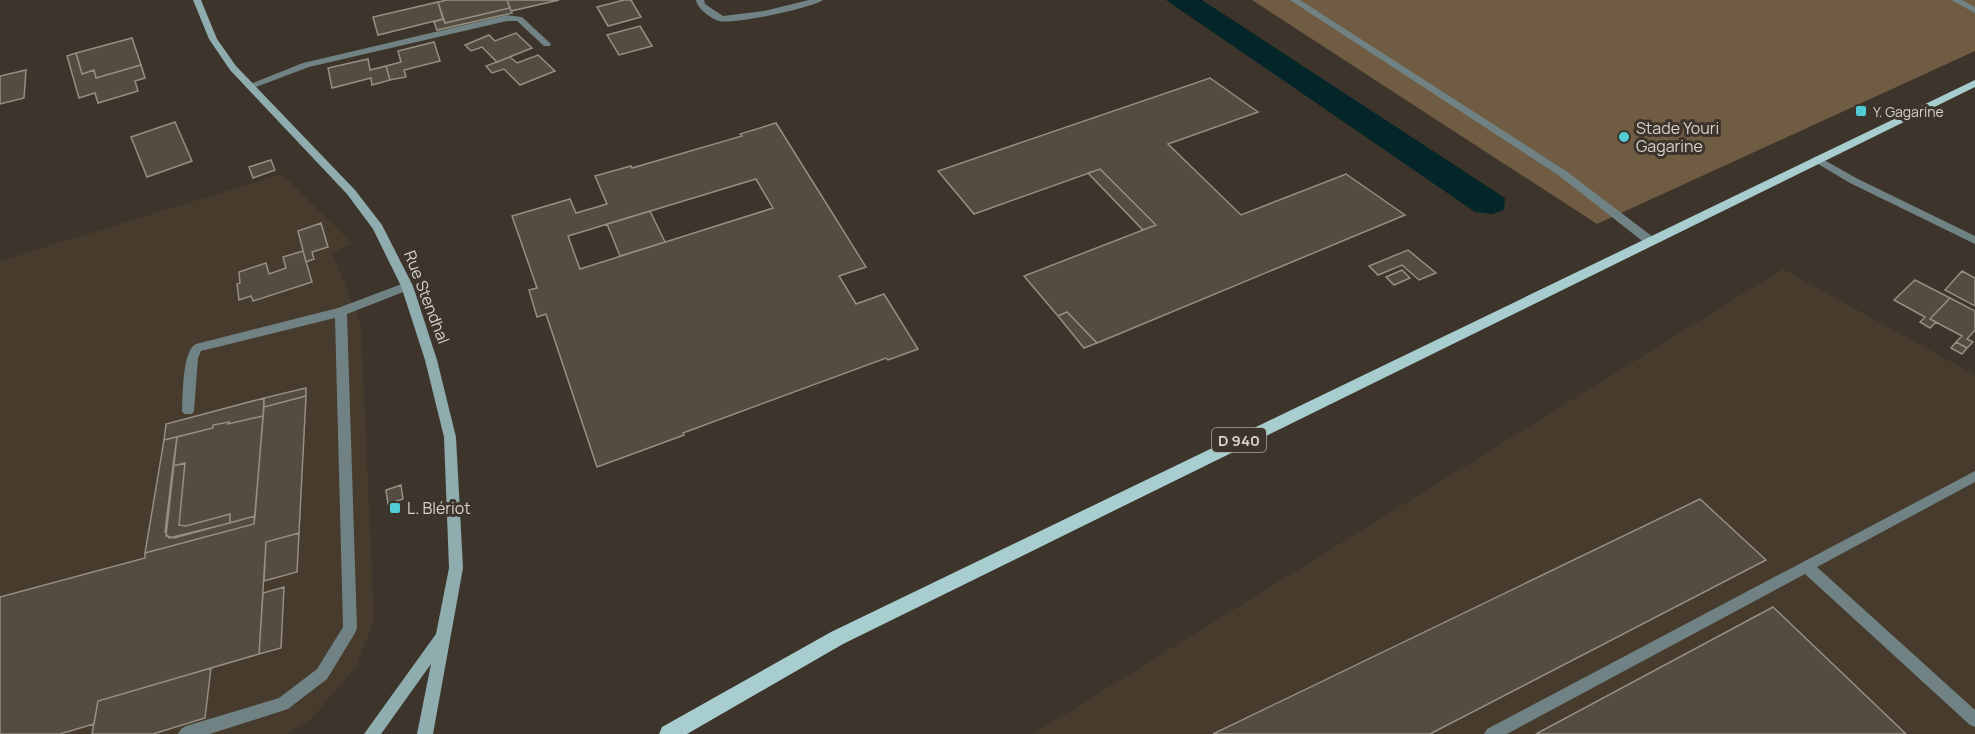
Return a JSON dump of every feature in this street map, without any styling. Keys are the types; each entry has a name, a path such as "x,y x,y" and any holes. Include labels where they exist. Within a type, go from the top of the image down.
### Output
{"main road":[{"name":"D 940","path":"669,734 837,638 1975,82"}],"street":[{"name":"Rue Stendhal","path":"197,0 213,39 233,68 351,192 378,228 407,286 431,360 450,437 456,568 425,734"},
{"path":"700,0 701,4 721,19 764,14 819,0"},
{"path":"1294,0 1552,166 1649,240"},
{"path":"1955,0 1975,10"},
{"path":"250,87 306,65 507,18 519,19 547,44"},
{"path":"1817,159 1854,181 1975,240"},
{"path":"188,411 192,358 196,348 356,308 407,286"},
{"path":"186,734 283,704 322,674 350,628 341,312"},
{"path":"1491,734 1975,476"},
{"path":"1806,566 1975,720"},
{"name":"Rue Stendhal","path":"372,734 442,636"}],"shaded area":[{"name":"Stade Youri Gagarine","path":"1252,0 1975,0 1975,51 1597,224"},
{"path":"282,174 352,243 333,254 361,325 374,619 357,666 311,719 286,734 0,734 0,261"},
{"path":"1783,269 1975,375 1975,734 1033,734"}],"water":[{"path":"1166,0 1202,0 1505,198 1504,210 1492,214 1475,212"}],"building":[{"path":"507,0 510,8 445,23 438,2"},
{"path":"507,0 559,0 511,11"},
{"path":"631,0 641,17 608,26 597,7"},
{"path":"438,2 443,19 378,35 373,17"},
{"path":"510,8 512,13 437,30 434,22 443,19 445,23"},
{"path":"640,26 652,46 619,55 607,35"},
{"path":"516,33 532,48 497,62 482,47 471,51 465,45 489,35 495,41"},
{"path":"132,38 141,65 96,78 94,70 82,74 76,53"},
{"path":"434,42 440,61 404,70 406,77 390,80 386,66 401,62 398,51"},
{"path":"76,53 82,74 94,70 96,78 141,65 145,78 135,81 138,91 98,103 95,93 79,98 67,56"},
{"path":"538,55 555,71 520,85 504,69 492,73 486,66 510,57 517,63"},
{"path":"368,59 370,70 386,66 390,80 372,85 371,78 332,88 328,68"},
{"path":"26,70 24,98 0,104 0,76"},
{"path":"1210,78 1258,112 1168,144 1241,215 1346,174 1405,215 1097,343 1067,312 1058,316 1024,276 1156,225 1100,169 974,214 938,171"},
{"path":"175,122 192,161 147,177 131,137"},
{"path":"776,123 866,267 839,276 856,304 884,294 918,349 888,360 886,358 597,467 546,314 537,317 529,290 537,288 512,216 570,199 576,213 607,204 595,176 631,166 632,168 742,136 740,134","holes":["756,179 773,208 580,269 568,236"]},
{"path":"271,160 275,170 253,178 249,167"},
{"path":"1100,169 1156,225 1143,230 1088,173"},
{"path":"650,211 665,242 620,256 607,224"},
{"path":"321,223 328,247 312,252 314,259 306,262 298,231"},
{"path":"1408,250 1436,273 1419,280 1402,265 1378,275 1369,266"},
{"path":"303,251 312,282 253,301 251,296 239,300 237,284 240,283 239,272 266,263 269,274 286,268 283,257"},
{"path":"1402,270 1410,278 1394,285 1386,277"},
{"path":"1962,271 1975,278 1975,306 1945,290"},
{"path":"1915,280 1950,298 1930,319 1936,322 1930,328 1920,322 1925,317 1894,300"},
{"path":"1950,298 1975,311 1975,330 1967,339 1973,342 1967,348 1956,342 1962,336 1930,319"},
{"path":"1067,312 1097,343 1084,348 1058,316"},
{"path":"1956,342 1967,348 1962,354 1951,348"},
{"path":"306,388 306,396 264,407 264,398"},
{"path":"306,396 299,533 266,542 259,654 98,701 94,724 60,734 0,734 0,597 145,558 145,553 254,524 264,407"},
{"path":"264,398 263,416 213,425 213,428 164,440 166,424"},
{"path":"263,416 255,516 230,523 230,514 186,526 179,525 185,463 173,466 177,437 213,428 213,425"},
{"path":"177,437 166,536 174,538 255,516 254,524 145,553 164,440"},
{"path":"185,463 179,525 186,526 230,514 230,523 169,538 165,532 173,466"},
{"path":"401,485 403,499 388,504 386,490"},
{"path":"1700,499 1766,560 1430,734 1213,734"},
{"path":"299,533 297,572 264,581 266,542"},
{"path":"284,587 281,648 259,654 263,593"},
{"path":"1773,607 1906,734 1536,734"},
{"path":"211,668 205,718 153,734 92,734 98,701"}],"place":[{"name":"Y. Gagarine","path":"1861,111"},
{"name":"Stade Youri Gagarine","path":"1624,137"},
{"name":"L. Blériot","path":"395,508"}]}
